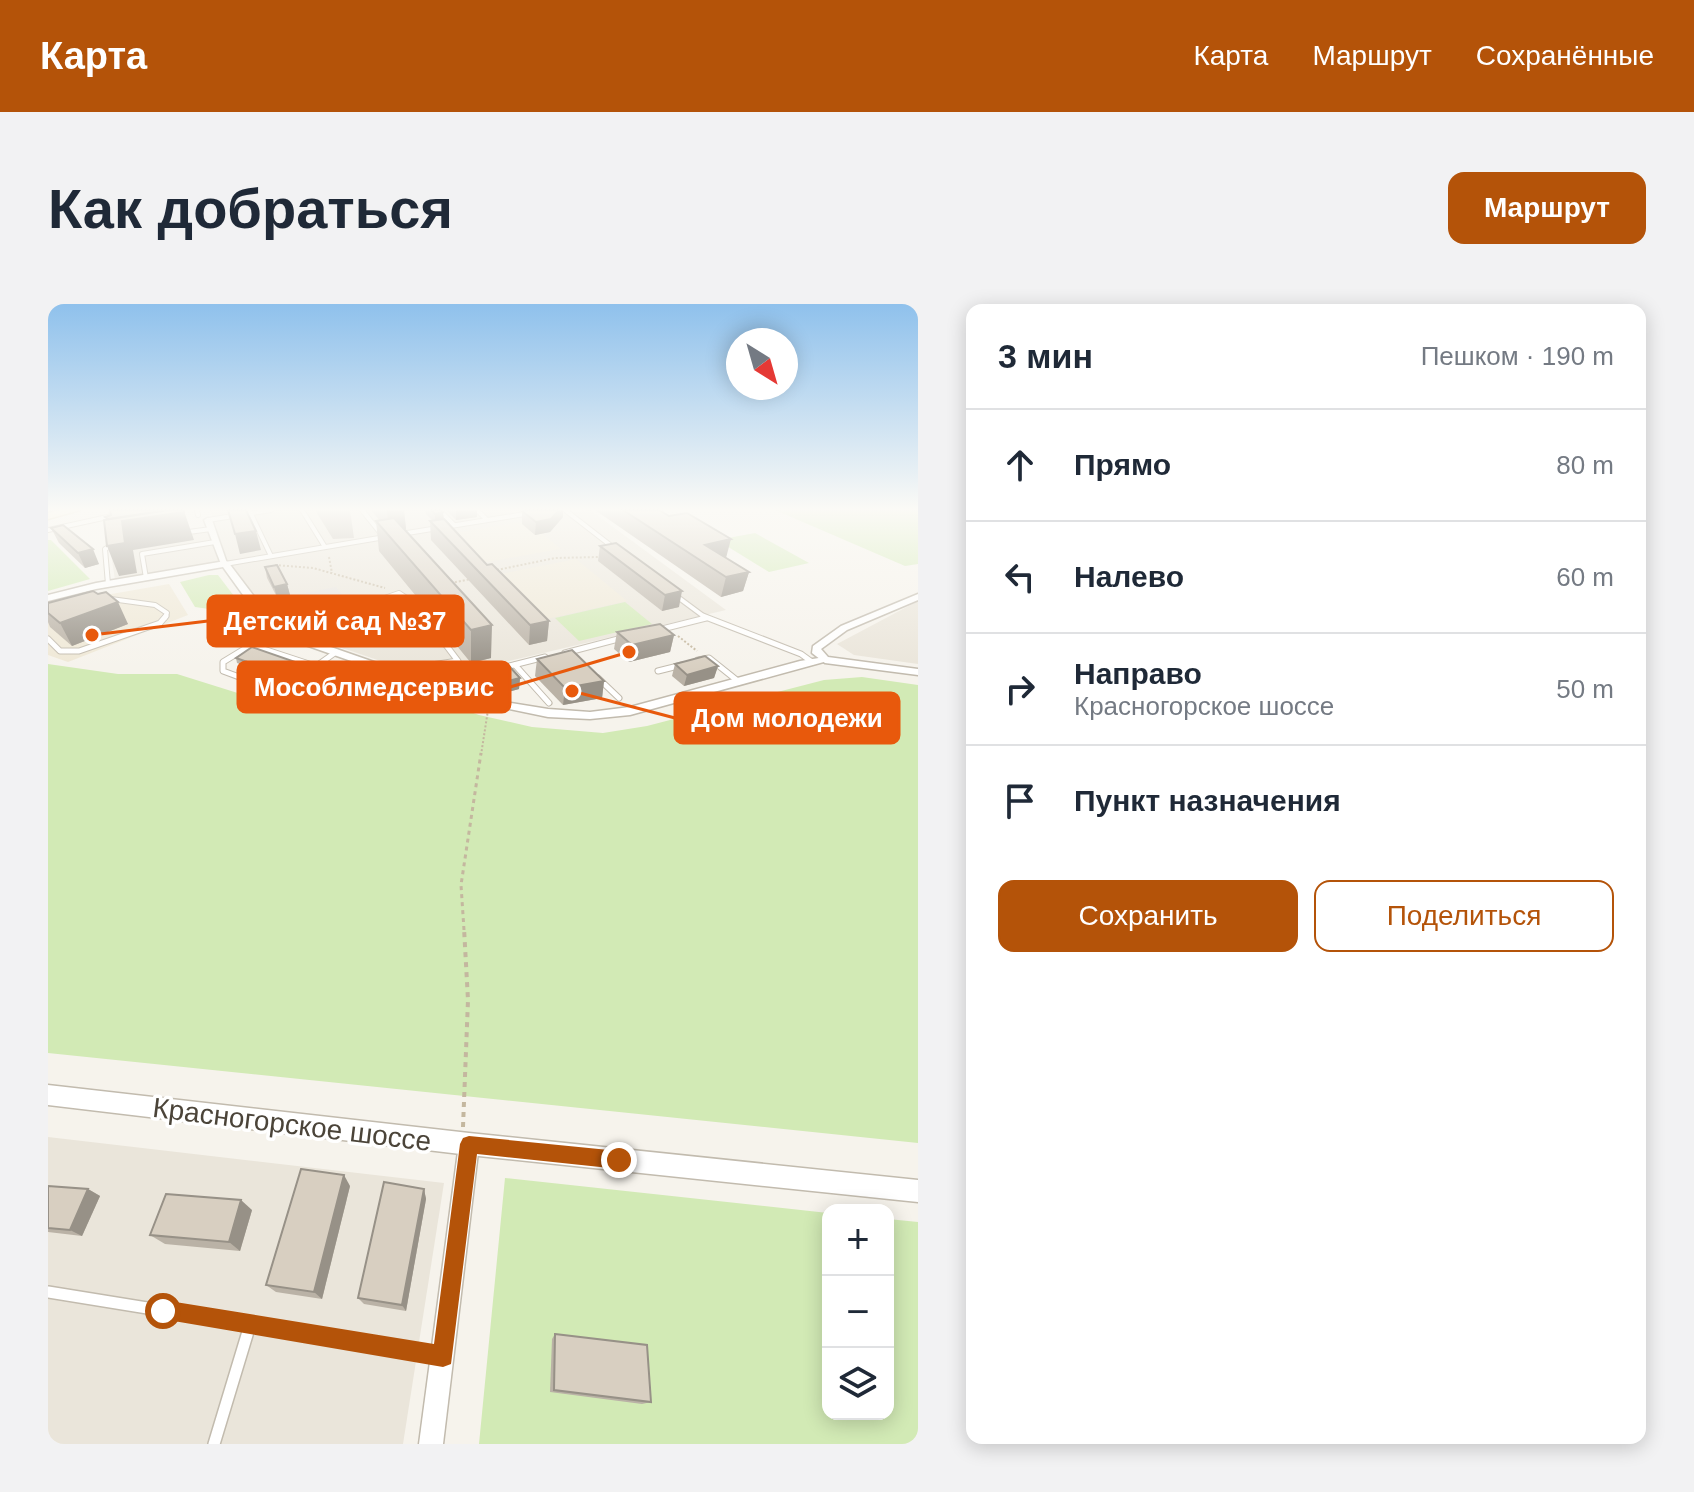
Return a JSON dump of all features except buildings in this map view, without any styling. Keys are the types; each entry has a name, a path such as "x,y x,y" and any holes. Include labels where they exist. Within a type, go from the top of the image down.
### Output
{"street":[{"path":"48,598 110,583 225,564 263,616 284,633 489,702 515,709 576,716 628,712 825,660 918,672"},
{"path":"825,660 816,648 826,638 880,611 918,597"},
{"name":"Красногорское шоссе","path":"48,1095 466,1138 918,1191"},
{"path":"431,1444 466,1138"}],"lane":[{"path":"107,563 111,599"},
{"path":"144,563 146,578"},
{"path":"225,564 230,563"},
{"path":"664,587 706,618 801,654 812,662"},
{"path":"284,633 399,593 414,603 458,661 392,671"},
{"path":"48,639 60,651 79,651 160,623 167,613 155,605 111,599 99,603"},
{"path":"654,631 706,618"},
{"path":"434,685 573,653 626,637"},
{"path":"315,666 249,643 223,662 223,671 280,692 336,652"},
{"path":"658,671 706,658 739,682"},
{"path":"515,665 549,703"},
{"path":"597,676 619,698"},
{"path":"475,683 489,702"},
{"path":"48,1292 443,1356"},
{"path":"214,1444 250,1325"}],"path":[{"path":"329,563 332,573"},
{"path":"493,571 530,563"},
{"path":"276,565 332,573 399,593"},
{"path":"440,585 477,577"},
{"path":"668,627 706,658"},
{"path":"466,1138 468,1000 461,885 489,702"}],"shaded area":[{"path":"113,563 215,563 115,580"},
{"path":"230,563 662,563 726,610 433,679 287,629 267,614"},
{"path":"555,563 581,563 627,601 547,619 501,574"},
{"path":"169,584 188,615 68,662 48,655 48,605"},
{"path":"336,587 350,606 277,620 263,601"},
{"path":"918,601 918,664 854,655 837,644"},
{"path":"359,618 370,643 345,649 316,639 308,630"},
{"path":"48,1137 444,1183 403,1444 48,1444"}],"green space":[{"path":"48,563 74,563 90,579 48,591"},
{"path":"755,563 808,563 769,572"},
{"path":"218,575 234,596 234,601 209,609 195,607 180,582"},
{"path":"625,602 652,624 579,641 555,618"},
{"path":"48,664 118,674 177,674 276,705 298,703 342,676 362,674 479,715 532,727 603,733 647,726 824,680 862,677 918,685 918,1143 48,1053"},
{"path":"505,1178 822,1212 822,1420 894,1420 894,1220 918,1222 918,1444 479,1444"}],"place":[{"name":"Детский сад №37","path":"92,635"},
{"name":"Мособлмедсервис","path":"629,652"},
{"name":"Дом молодежи","path":"572,691"}],"route":[{"path":"163,1311 443,1356 469,1144 619,1160"}]}
